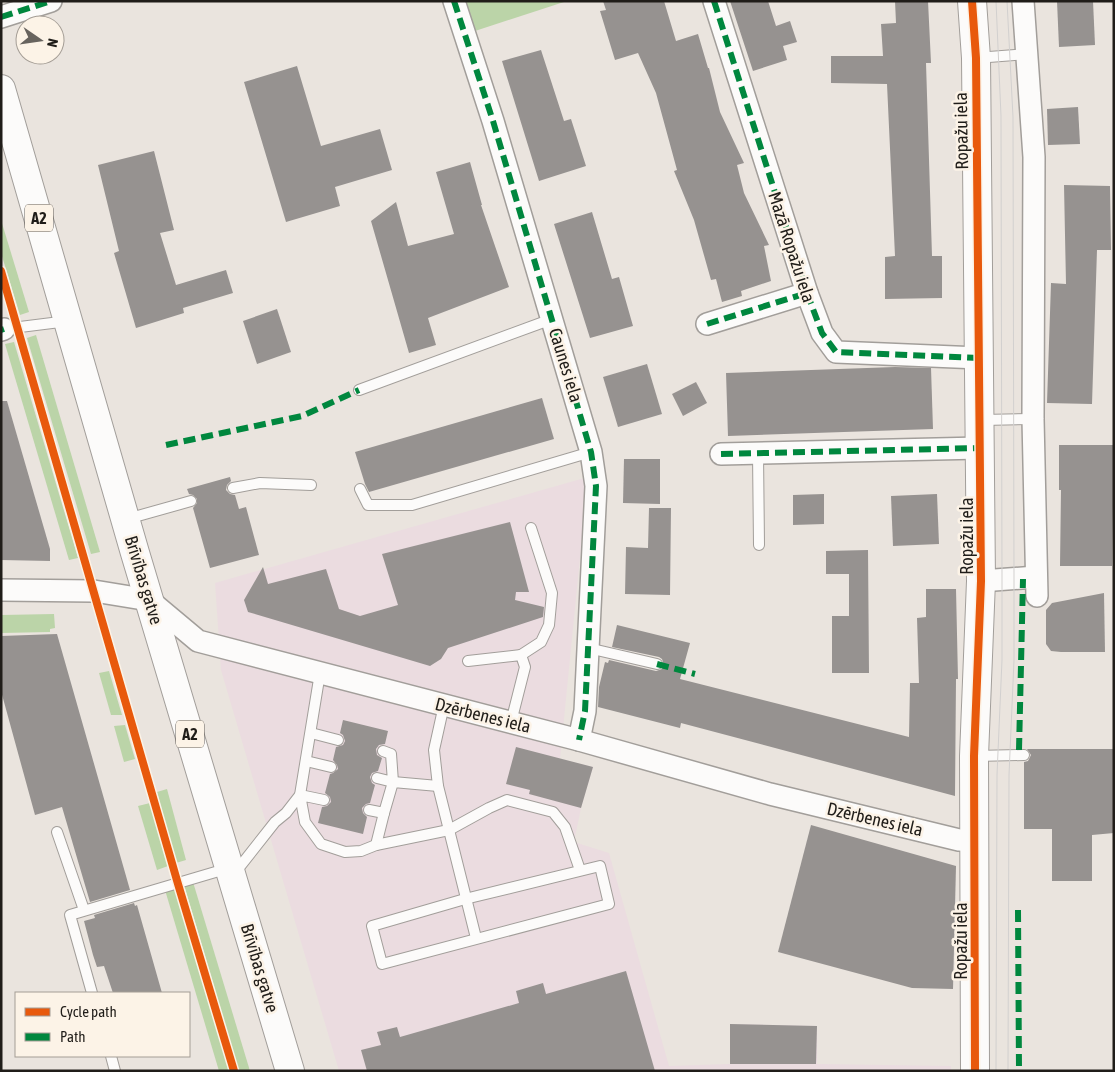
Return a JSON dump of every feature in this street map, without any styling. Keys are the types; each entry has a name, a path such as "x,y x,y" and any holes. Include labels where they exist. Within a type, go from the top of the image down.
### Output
{"main road":[{"name":"Ropažu iela","path":"972,1 976,58 981,581 974,756 975,1071"},
{"name":"Brīvības gatve","path":"1,89 5,116 69,321 125,519 290,1071"}],"street":[{"path":"1,17 51,1"},
{"name":"Caunes iela","path":"454,1 493,121 591,452 596,486 585,711 579,740"},
{"name":"Mazā Ropažu iela","path":"714,1 806,294 822,333 836,352 980,358"},
{"path":"981,581 1037,587 1033,419 1034,156 1023,1"},
{"path":"707,324 806,294"},
{"path":"721,454 980,448"},
{"path":"1,590 94,591 150,600"},
{"name":"Dzērbenes iela","path":"150,600 198,641 512,722 770,794 959,840 975,840"}],"lane":[{"path":"976,58 1027,54"},
{"path":"359,390 552,319"},
{"path":"3,330 69,321"},
{"path":"980,420 1033,419"},
{"path":"360,489 368,505 412,505 591,452"},
{"path":"758,453 758,544"},
{"path":"233,488 260,483 311,485"},
{"path":"125,519 191,501"},
{"path":"468,661 521,655 541,642 549,625 552,593 531,528"},
{"path":"588,648 657,664"},
{"path":"512,722 525,667 521,655"},
{"path":"320,673 300,795 305,822 321,844 345,852 360,851 376,845 449,830 506,800 553,812 565,827 580,870"},
{"path":"444,706 434,750 438,786 476,938"},
{"path":"311,733 338,740"},
{"path":"376,845 392,782 391,754 383,751"},
{"path":"974,756 1024,755"},
{"path":"306,761 331,767"},
{"path":"376,778 392,782 438,786"},
{"path":"92,992 70,915 178,884 231,872 275,822 286,813 300,795"},
{"path":"300,795 324,800"},
{"path":"369,810 384,813"},
{"path":"57,832 84,910"},
{"path":"600,866 609,904 382,964 372,926 465,899 580,870 600,866"},
{"path":"111,1057 115,1071"}],"shaded area":[{"path":"588,477 560,759 593,767 581,808 574,842 609,853 669,1066 730,1064 730,1024 817,1026 817,1064 951,1066 951,1071 339,1071 221,670 215,583"}],"green space":[{"path":"466,1 567,1 475,31"},
{"path":"1,220 29,312 20,315 1,253"},
{"path":"36,335 100,552 91,554 27,338"},
{"path":"14,342 78,558 69,560 5,344"},
{"path":"54,614 55,628 50,629 50,632 1,633 1,615"},
{"path":"109,671 122,715 111,715 99,673"},
{"path":"125,725 135,759 124,762 114,726"},
{"path":"167,789 186,860 176,863 157,792"},
{"path":"150,803 168,866 157,870 138,806"},
{"path":"193,882 250,1071 239,1071 184,885"},
{"path":"174,887 229,1071 219,1071 165,890"}],"building":[{"path":"603,1 664,1 676,41 698,34 720,112 744,163 737,165 744,193 769,245 764,246 771,281 741,291 742,296 722,302 716,279 711,280 694,220 674,171 677,170 656,93 638,53 615,60 600,11 606,10"},
{"path":"730,1 768,1 776,26 790,21 797,42 783,46 787,60 753,71"},
{"path":"895,1 928,1 931,63 926,63 932,256 942,256 942,298 885,299 885,257 895,256 887,84 831,83 831,56 883,56 881,24 896,23"},
{"path":"1057,1 1093,1 1095,45 1059,47"},
{"path":"541,50 564,121 571,119 586,166 539,181 502,61"},
{"path":"297,66 321,146 380,129 392,170 335,187 340,206 286,222 244,82"},
{"path":"1078,107 1080,144 1048,145 1047,109"},
{"path":"154,151 174,230 160,233 176,285 226,270 233,293 183,308 184,313 136,328 114,253 119,251 98,165"},
{"path":"470,162 481,205 509,287 428,318 436,345 409,353 371,221 396,202 408,246 454,234 436,172"},
{"path":"1064,185 1110,186 1111,250 1097,250 1092,404 1047,403 1051,283 1066,284"},
{"path":"592,212 612,279 619,277 633,326 590,338 554,224"},
{"path":"277,309 291,352 257,364 243,321"},
{"path":"647,364 662,414 618,427 603,377"},
{"path":"895,367 931,368 933,429 728,436 726,373"},
{"path":"696,382 707,403 683,416 672,394"},
{"path":"542,398 554,439 369,492 355,452"},
{"path":"1,401 7,401 50,549 50,561 1,560"},
{"path":"1059,445 1114,445 1112,566 1060,566 1061,490 1059,490"},
{"path":"624,459 660,459 660,504 623,503"},
{"path":"230,477 231,481 227,485 226,490 230,494 235,495 239,509 246,507 259,555 210,568 193,508 197,503 197,499 189,494 187,489"},
{"path":"824,494 824,524 793,525 793,495"},
{"path":"937,494 939,544 893,546 891,496"},
{"path":"649,508 671,508 670,595 625,594 626,547 648,548"},
{"path":"510,522 529,592 516,592 515,600 544,607 543,617 448,648 441,659 430,666 248,612 244,600 263,567 268,584 326,569 339,609 360,616 398,605 382,554"},
{"path":"868,550 869,673 832,673 832,616 849,616 849,574 826,574 826,551"},
{"path":"926,589 956,589 958,679 956,679 955,796 681,723 680,728 598,707 599,687 605,662 608,663 609,660 656,671 662,669 664,665 659,657 612,647 617,625 690,643 680,679 909,737 910,683 919,683 917,618 926,617"},
{"path":"1104,593 1105,652 1051,651 1046,644 1046,610 1052,603"},
{"path":"57,634 130,890 90,902 62,807 35,815 1,691 1,636"},
{"path":"343,720 388,731 385,744 379,745 376,749 377,755 382,758 378,771 372,773 370,777 375,785 370,803 362,808 363,813 367,817 363,834 318,823 322,807 327,806 331,802 330,797 325,793 330,774 338,769 333,760 336,747 343,745 345,741 340,733"},
{"path":"516,747 593,767 581,808 529,794 530,790 506,784"},
{"path":"1027,749 1114,749 1114,833 1092,835 1092,881 1052,881 1052,829 1024,829 1024,762 1028,761 1031,755"},
{"path":"811,825 956,866 953,989 912,988 778,952"},
{"path":"134,903 135,906 137,905 162,992 113,992 104,966 97,967 84,921 95,918 94,915"},
{"path":"626,971 655,1071 367,1071 361,1050 381,1045 377,1032 397,1027 400,1037 519,1003 516,991 543,983 546,994"},
{"path":"730,1024 817,1026 816,1064 730,1064"}],"tram line":[{"path":"996,1 1001,116 1002,660 997,775 996,1071"},
{"path":"1007,1 1013,117 1014,580 1014,660 1009,775 1008,1071"}],"marked path":[{"path":"1,17 51,1"},
{"path":"454,1 493,121 591,452 596,486 585,711 579,740"},
{"path":"714,1 807,293 822,333 836,352 979,358"},
{"path":"707,324 807,293"},
{"path":"166,445 302,416 359,390"},
{"path":"721,454 980,448"},
{"path":"1019,750 1023,579"},
{"path":"657,664 695,674"},
{"path":"1018,910 1019,1071"}],"cycle path":[{"path":"972,1 976,58 981,581 974,756 975,1071"},
{"path":"1,271 234,1071"}]}
